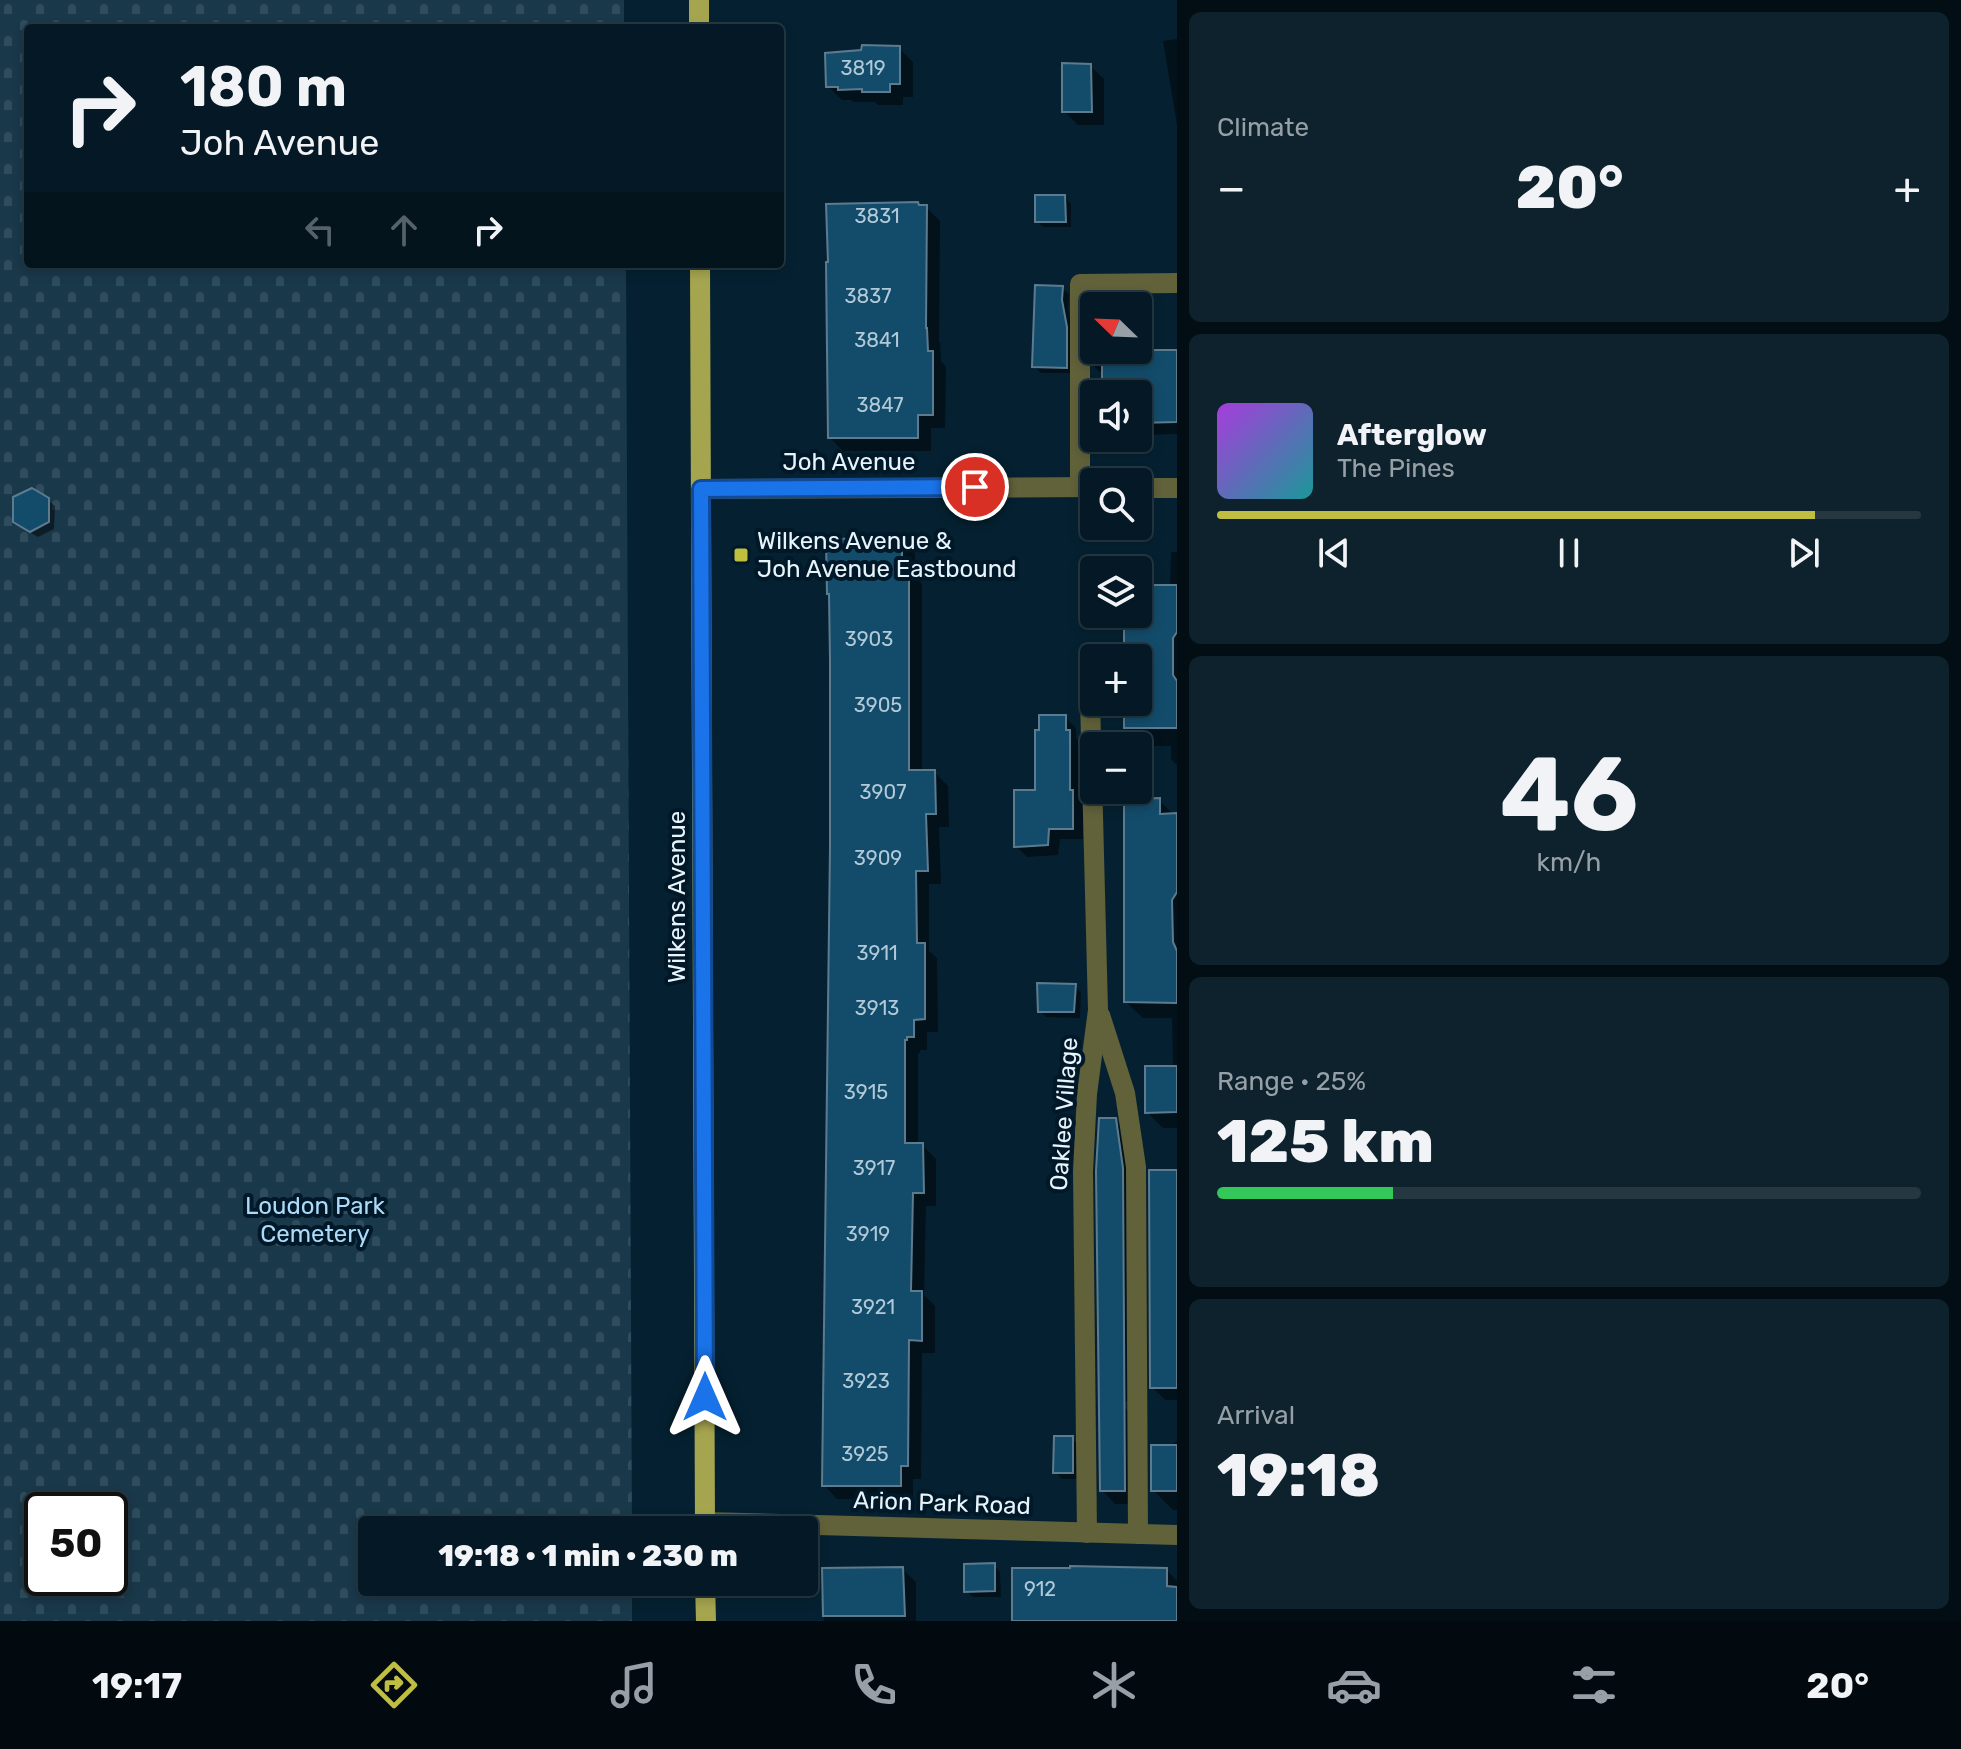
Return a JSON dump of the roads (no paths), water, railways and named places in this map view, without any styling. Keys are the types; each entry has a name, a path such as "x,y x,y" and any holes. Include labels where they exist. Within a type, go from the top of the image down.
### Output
{"main road":[{"path":"699,0 699,24"},
{"name":"Wilkens Avenue","path":"700,268 705,1516"},
{"path":"705,1596 706,1621"}],"street":[{"path":"1086,468 1080,284 1177,283"},
{"name":"Joh Avenue","path":"701,489 1080,487"},
{"path":"1152,488 1177,488"},
{"name":"Oaklee Village","path":"1087,1533 1083,1171 1087,1094 1098,1010 1090,716"},
{"path":"1098,1010 1125,1093 1136,1167 1138,1534"},
{"name":"Arion Park Road","path":"818,1528 1177,1535"}],"place":[{"name":"Wilkens Avenue & Joh Avenue Eastbound","path":"741,555"}],"park label":[{"name":"Loudon Park Cemetery","path":"315,1220"}]}
